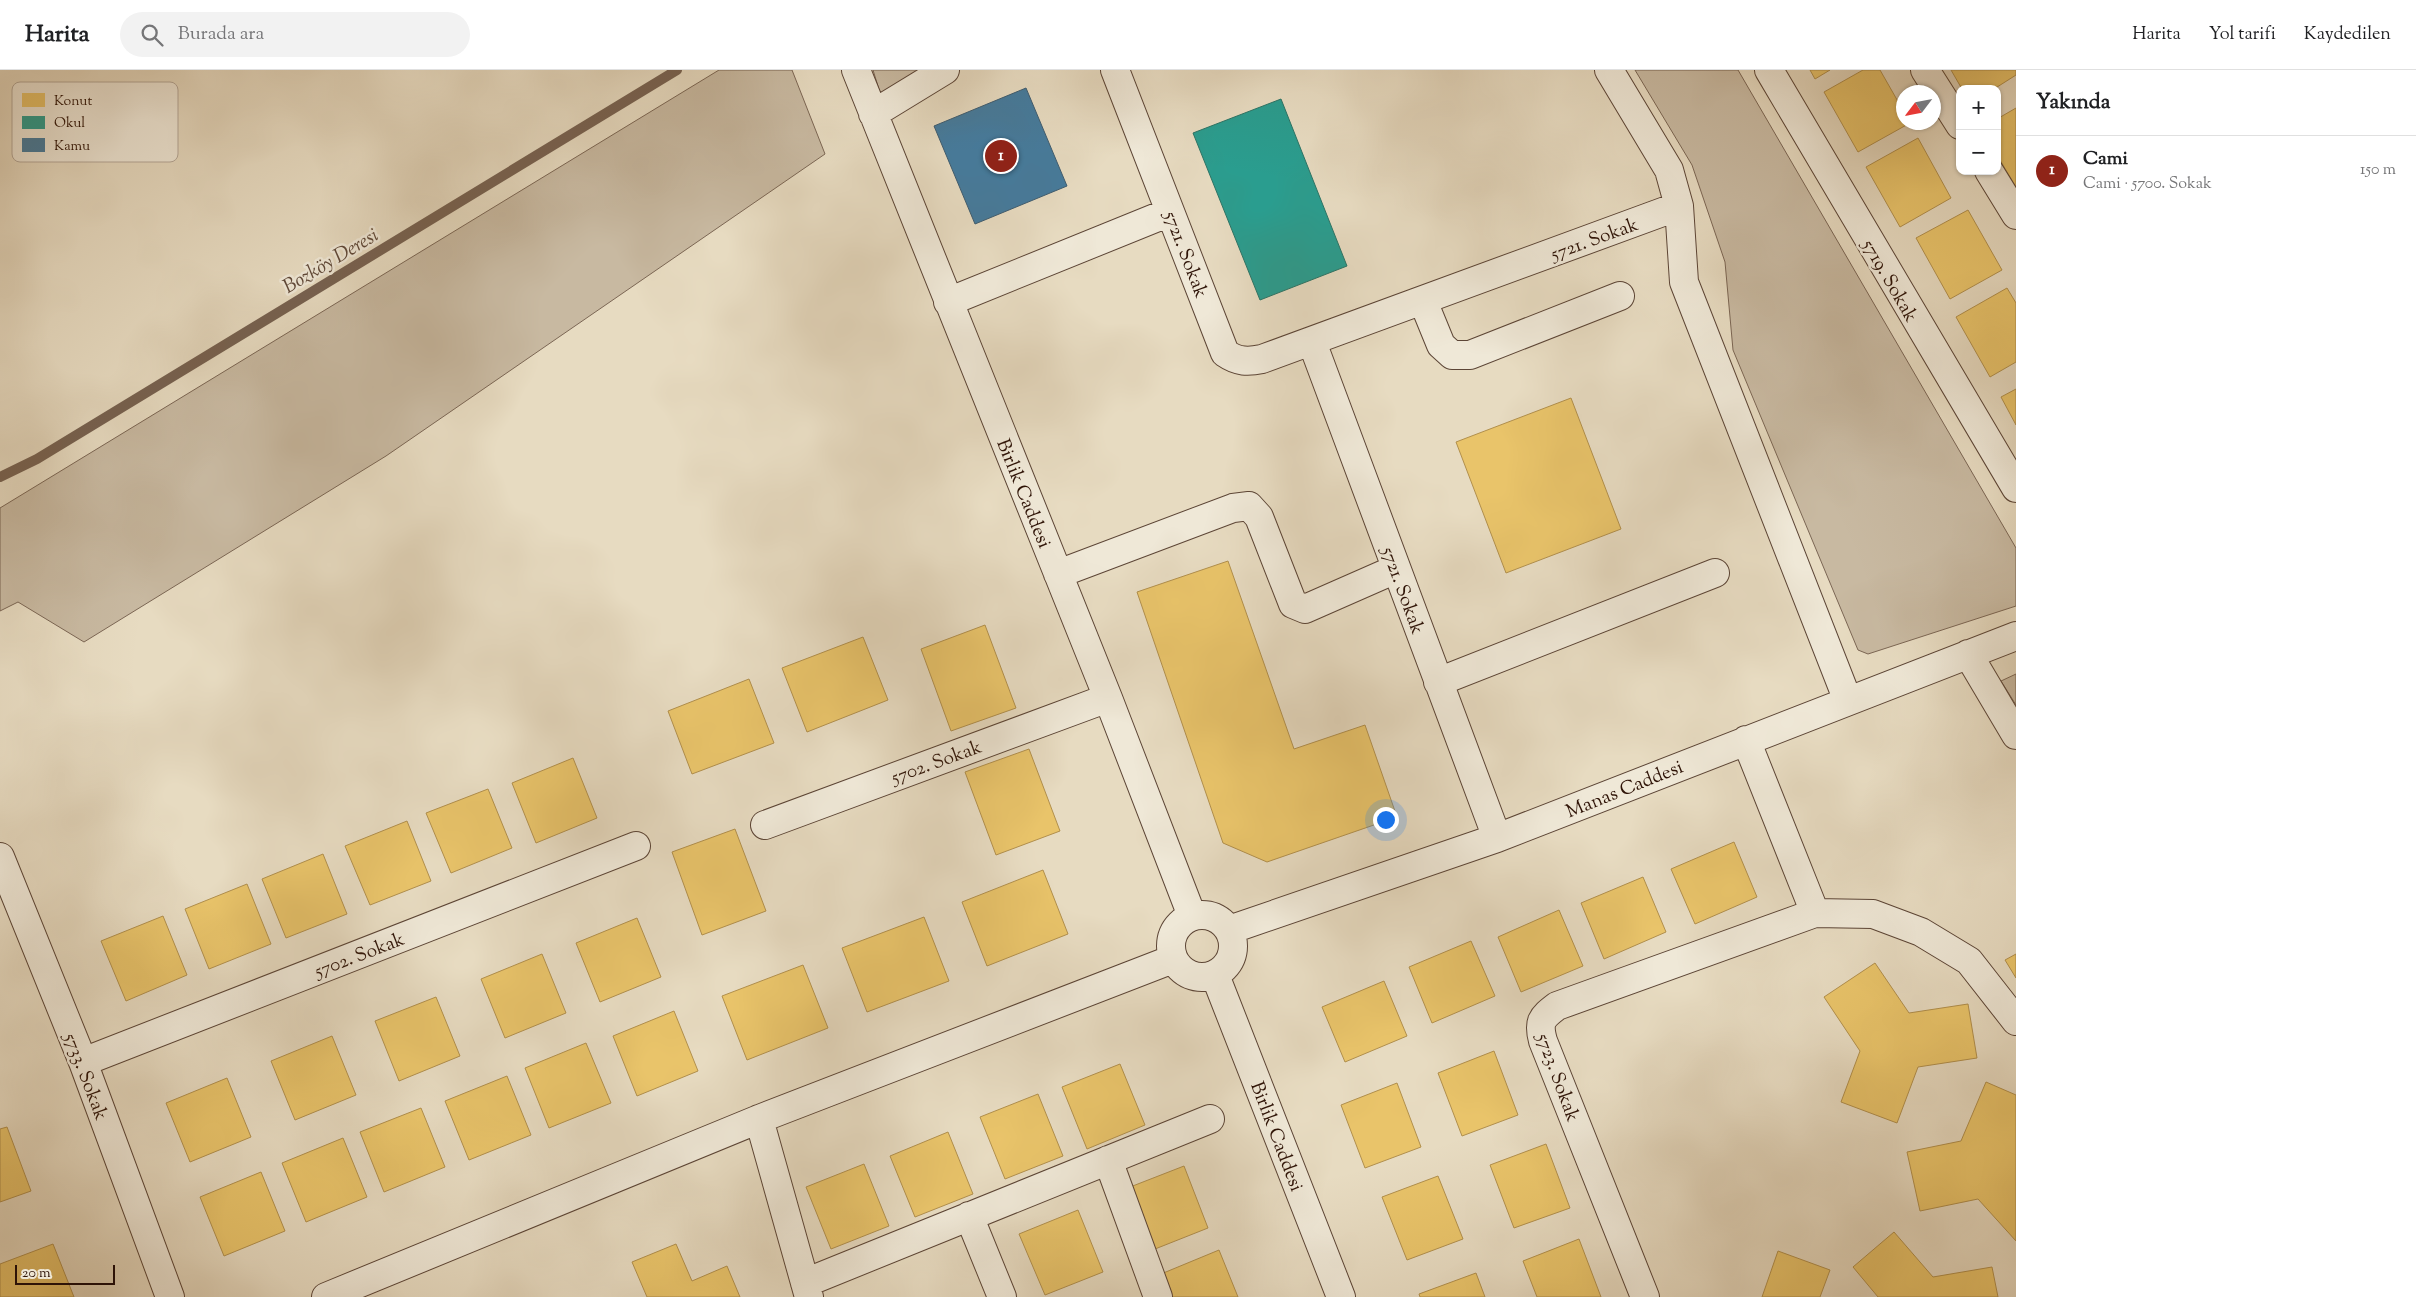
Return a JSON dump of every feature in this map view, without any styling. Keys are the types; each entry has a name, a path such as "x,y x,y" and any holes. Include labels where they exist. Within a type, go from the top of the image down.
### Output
{"street":[{"name":"Birlik Caddesi","path":"856,70 1108,698 1192,916"},
{"path":"873,114 945,70"},
{"name":"5721. Sokak","path":"1115,70 1225,353 1234,359 1247,362 1262,359 1312,342 1679,206"},
{"path":"1609,70 1669,170 1679,206 1684,282 1848,701"},
{"name":"5719. Sokak","path":"1769,70 2016,488"},
{"path":"1926,70 1956,119"},
{"path":"1991,175 2016,215"},
{"path":"948,302 1170,212"},
{"path":"1423,301 1441,345 1452,355 1470,354 1620,296"},
{"name":"5721. Sokak","path":"1312,342 1497,838"},
{"path":"1058,574 1233,508 1249,506 1259,517 1293,604 1305,610 1396,569"},
{"path":"1438,682 1715,573"},
{"name":"Manas Caddesi","path":"1229,930 1497,838 2016,636"},
{"path":"1968,654 2016,735"},
{"name":"5702. Sokak","path":"765,825 1108,698"},
{"path":"1746,740 1815,913"},
{"name":"5702. Sokak","path":"83,1062 636,846"},
{"name":"5733. Sokak","path":"0,857 83,1062 170,1297"},
{"name":"5723. Sokak","path":"1645,1297 1543,1042 1539,1028 1544,1016 1557,1006 1815,913 1873,914 1921,932 1969,961 2016,1020"},
{"path":"1192,916 1213,916 1229,930 1233,952 1230,962 1215,975 1195,977 1186,974 1172,959 1171,944 1175,930 1182,922 1192,916"},
{"path":"326,1297 759,1119 1172,959"},
{"name":"Birlik Caddesi","path":"1215,975 1341,1297"},
{"path":"759,1119 807,1290 969,1216 1210,1119"},
{"path":"1108,1160 1158,1297"},
{"path":"969,1216 1002,1297"}],"shaded area":[{"path":"719,70 792,70 825,154 386,456 84,642 18,602 0,611 0,508"},
{"path":"873,70 925,70 881,96"},
{"path":"1635,70 1738,70 2016,548 2016,606 1868,654 1858,650 1733,350 1725,262 1692,165"},
{"path":"2016,674 2016,705 2001,681"}],"building: Konut":[{"path":"1810,70 1830,70 1815,79"},
{"path":"1863,70 1880,70 1896,98 1897,130 1858,152 1824,92"},
{"path":"1951,70 2016,70 2016,75 2000,85 1960,85"},
{"path":"2016,108 2016,187 2001,162 2001,117"},
{"path":"1918,138 1951,198 1900,227 1866,167"},
{"path":"1968,210 2002,270 1950,299 1916,238"},
{"path":"2007,288 2016,303 2016,362 1990,377 1956,317"},
{"path":"2016,389 2016,425 2001,397"},
{"path":"1571,398 1621,529 1506,573 1456,442"},
{"path":"1228,561 1294,749 1365,725 1397,817 1267,862 1223,843 1137,592"},
{"path":"985,625 1016,708 951,731 921,649"},
{"path":"863,637 888,700 807,732 782,668"},
{"path":"749,679 774,743 692,774 668,711"},
{"path":"1029,749 1060,831 996,855 965,772"},
{"path":"573,758 597,818 536,843 512,783"},
{"path":"488,789 512,848 451,873 426,813"},
{"path":"407,821 431,881 370,905 345,846"},
{"path":"735,829 766,911 702,935 672,852"},
{"path":"1734,842 1757,897 1695,924 1671,869"},
{"path":"323,854 347,914 286,938 262,879"},
{"path":"1043,870 1068,934 987,966 962,902"},
{"path":"1643,877 1666,932 1604,959 1581,903"},
{"path":"247,884 271,944 209,969 185,909"},
{"path":"1559,910 1583,966 1521,992 1498,937"},
{"path":"163,916 187,975 126,1001 101,941"},
{"path":"924,917 949,981 867,1012 842,948"},
{"path":"637,918 661,977 600,1002 576,943"},
{"path":"1471,941 1495,996 1432,1023 1409,967"},
{"path":"542,954 566,1013 505,1038 481,979"},
{"path":"2016,954 2016,978 2005,960"},
{"path":"1875,963 1909,1013 1968,1004 1977,1058 1918,1067 1897,1123 1841,1102 1860,1051 1824,997"},
{"path":"803,965 828,1028 747,1060 722,996"},
{"path":"1384,981 1407,1036 1345,1062 1322,1007"},
{"path":"436,997 460,1056 399,1081 375,1021"},
{"path":"674,1011 698,1071 637,1096 613,1036"},
{"path":"332,1036 356,1095 295,1120 271,1061"},
{"path":"586,1043 611,1103 549,1128 525,1068"},
{"path":"1494,1051 1518,1115 1462,1136 1438,1073"},
{"path":"1120,1064 1145,1125 1087,1149 1062,1087"},
{"path":"507,1076 531,1135 469,1160 445,1101"},
{"path":"227,1078 251,1137 190,1162 166,1103"},
{"path":"1986,1082 2016,1095 2016,1241 1978,1199 1920,1211 1907,1152 1961,1141"},
{"path":"1397,1083 1421,1147 1365,1168 1341,1105"},
{"path":"1038,1094 1063,1156 1005,1179 980,1117"},
{"path":"421,1108 445,1167 384,1192 360,1132"},
{"path":"7,1127 31,1191 0,1202 0,1129"},
{"path":"948,1132 973,1194 915,1217 890,1156"},
{"path":"343,1138 367,1197 306,1222 282,1163"},
{"path":"1546,1144 1570,1208 1514,1228 1490,1165"},
{"path":"864,1164 889,1226 831,1249 806,1187"},
{"path":"1184,1166 1208,1228 1150,1251 1125,1189"},
{"path":"261,1172 285,1231 224,1256 200,1197"},
{"path":"1438,1176 1463,1239 1407,1260 1382,1197"},
{"path":"1078,1210 1103,1272 1045,1295 1019,1234"},
{"path":"1894,1232 1933,1277 1992,1267 1998,1297 1878,1297 1853,1267"},
{"path":"1579,1239 1601,1297 1537,1297 1523,1261"},
{"path":"53,1244 74,1297 0,1297 0,1264"},
{"path":"676,1244 692,1281 727,1266 740,1297 647,1297 632,1262"},
{"path":"1219,1250 1238,1297 1170,1297 1161,1274"},
{"path":"1778,1251 1830,1270 1820,1297 1762,1297"},
{"path":"1476,1273 1485,1297 1420,1297 1419,1294"}],"building: Okul":[{"path":"1281,99 1347,266 1260,300 1193,133"}],"building: Kamu":[{"path":"1026,88 1067,186 975,224 934,126"}],"waterway":[{"name":"Bozköy Deresi","path":"0,477 37,459 677,70"}],"place":[{"name":"Cami","path":"1001,156"}]}
